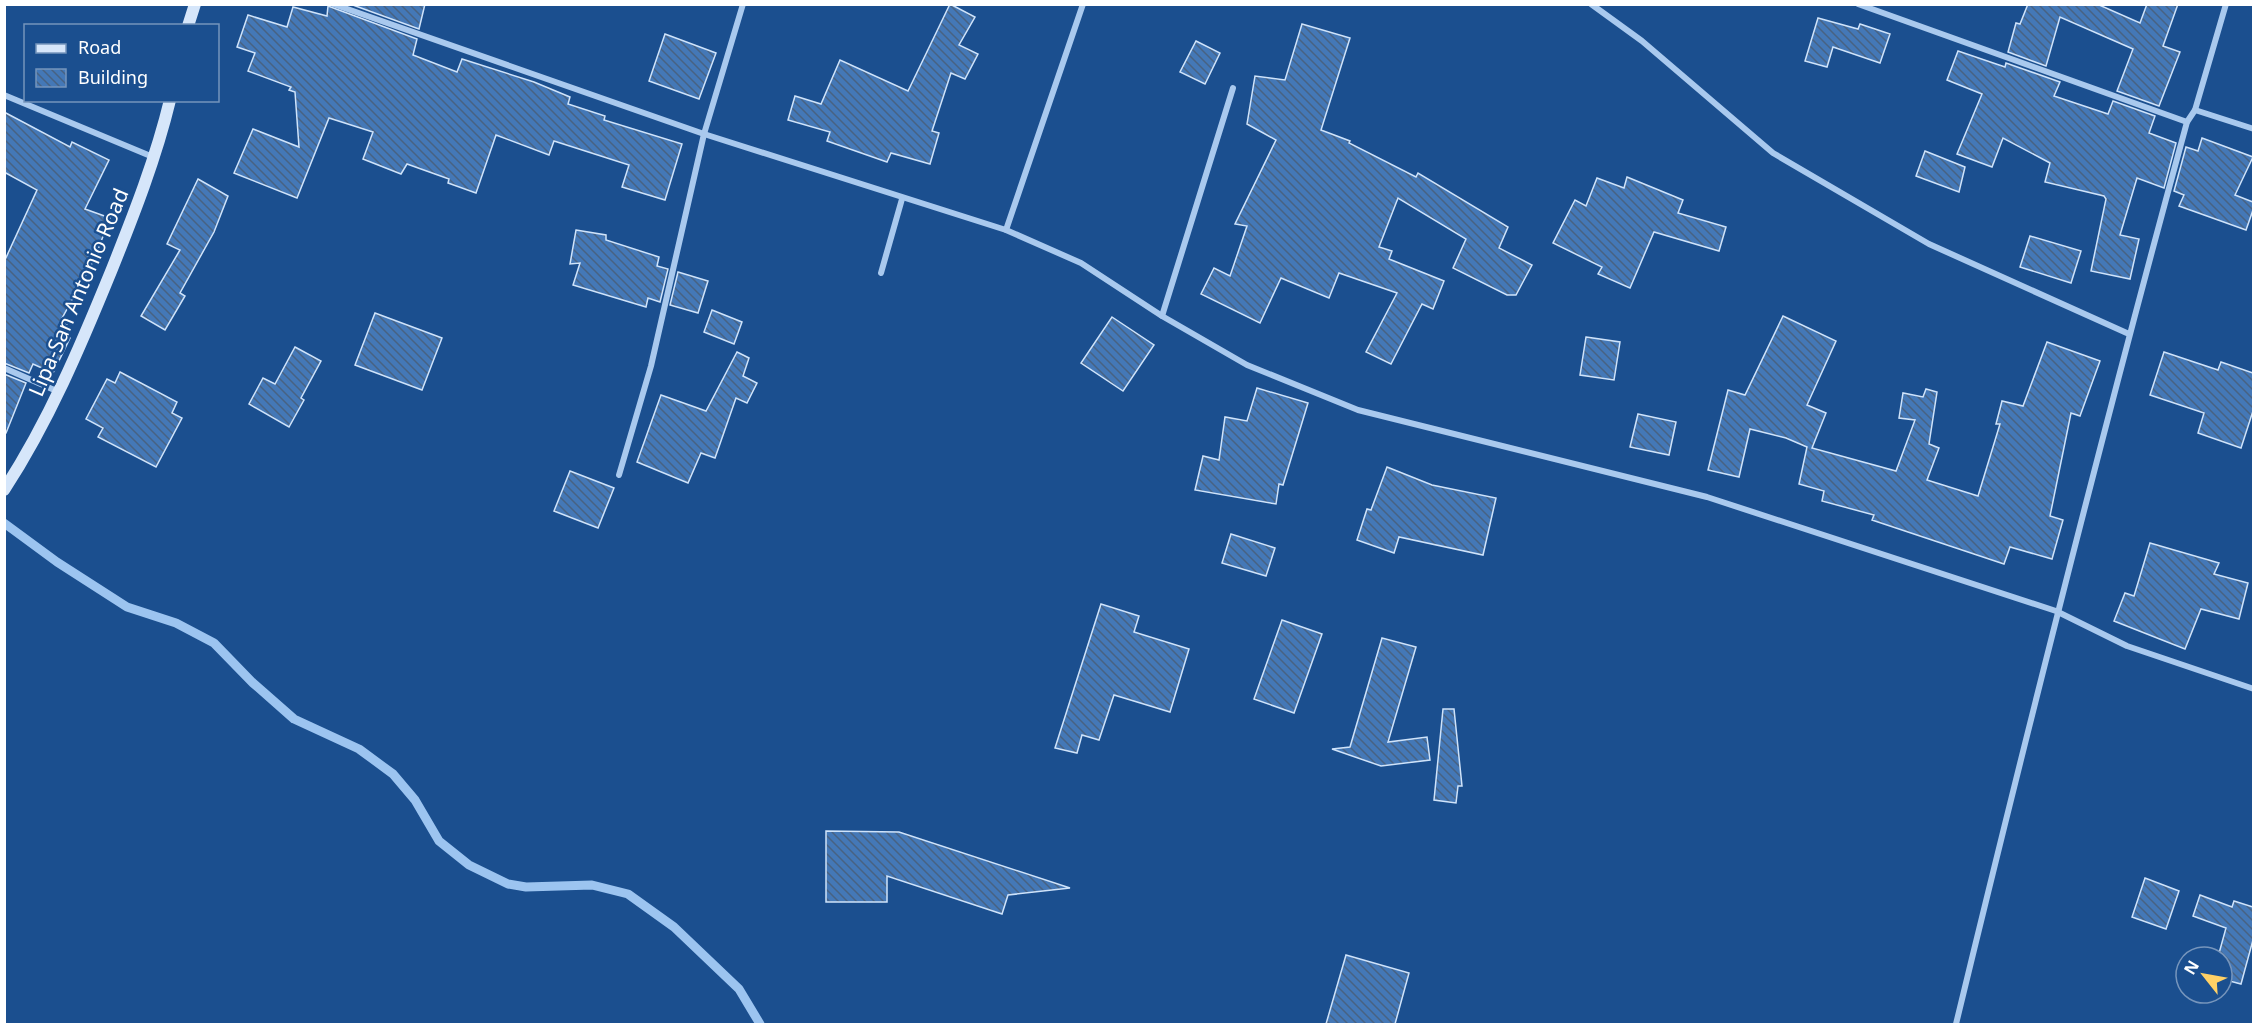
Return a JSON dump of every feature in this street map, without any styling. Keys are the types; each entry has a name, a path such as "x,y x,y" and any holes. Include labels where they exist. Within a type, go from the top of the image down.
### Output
{"main road":[{"path":"189,24 195,4"},
{"name":"Lipa-San Antonio Road","path":"6,488 60,392 126,234 169,102"}],"street":[{"path":"333,4 704,134 902,199 1006,230 1081,263 1162,316 1247,365 1358,410 1707,497 2056,611 2127,646 2253,689"},
{"path":"619,475 651,366 704,134 743,4"},
{"path":"1006,230 1083,4"},
{"path":"1591,4 1642,41 1773,153 1929,244 2129,334"},
{"path":"1858,4 2187,122"},
{"path":"1956,1024 2056,611 2129,334 2187,122 2195,110 2226,4"},
{"path":"1162,316 1233,88"},
{"path":"4,95 153,157"},
{"path":"2195,110 2253,129"},
{"path":"881,273 902,199"},
{"path":"4,368 60,392"}],"building":[{"path":"350,4 425,4 419,29"},
{"path":"950,4 975,17 959,45 978,54 965,79 951,73 932,131 939,133 930,164 891,153 887,162 827,141 830,132 788,120 795,96 821,104 840,60 908,91"},
{"path":"2028,4 2097,4 2140,23 2147,4 2178,4 2163,46 2180,52 2159,106 2117,91 2133,49 2060,17 2046,66 2008,52 2016,23 2020,24"},
{"path":"328,6 417,39 413,55 457,72 462,59 534,82 570,97 568,104 605,116 604,120 682,144 665,200 622,187 629,165 554,141 549,155 496,135 476,193 448,183 449,179 407,164 401,174 363,159 373,132 329,118 297,198 234,173 253,129 299,147 295,92 289,90 291,87 248,71 255,53 237,47 248,15 287,27 293,7 327,16"},
{"path":"1818,18 1858,29 1860,24 1890,34 1880,63 1833,47 1827,67 1805,61"},
{"path":"1302,24 1350,38 1321,130 1350,141 1349,143 1416,177 1418,173 1508,227 1499,248 1532,265 1516,295 1507,295 1453,268 1466,239 1398,198 1379,247 1392,251 1389,259 1444,281 1433,309 1422,304 1391,364 1366,352 1397,293 1339,273 1329,298 1281,278 1260,323 1201,294 1214,268 1230,276 1247,226 1235,224 1276,140 1247,124 1255,76 1285,80"},
{"path":"665,34 716,53 699,99 649,81"},
{"path":"1196,41 1220,53 1205,84 1180,72"},
{"path":"1958,51 2005,67 2006,63 2060,82 2054,96 2108,114 2113,101 2155,116 2149,133 2176,143 2164,188 2137,178 2120,235 2139,239 2130,279 2091,271 2106,199 2104,196 2045,182 2050,163 2003,138 1992,167 1957,154 1982,94 1947,80"},
{"path":"4,112 70,147 72,142 109,160 85,209 110,218 94,260 60,322 67,325 62,334 70,338 53,373 33,364 29,373 4,363 4,262 37,190 4,172"},
{"path":"2202,138 2253,157 2235,195 2253,202 2253,210 2246,230 2179,206 2184,195 2174,191 2186,147 2198,151"},
{"path":"1925,151 1965,167 1959,192 1916,176"},
{"path":"1627,177 1683,200 1678,213 1726,227 1719,251 1654,232 1630,288 1598,274 1602,267 1553,243 1575,200 1586,206 1597,178 1624,188"},
{"path":"198,179 228,196 214,232 180,293 185,296 165,330 141,316 180,250 167,244"},
{"path":"576,230 606,235 606,240 659,257 657,266 668,269 660,302 648,298 646,307 573,285 580,263 570,264"},
{"path":"2030,236 2081,251 2071,283 2020,267"},
{"path":"678,272 708,281 698,313 670,305"},
{"path":"712,310 742,322 734,344 704,332"},
{"path":"375,313 442,338 422,390 355,365"},
{"path":"1783,316 1836,341 1807,405 1826,413 1812,448 1896,471 1915,420 1899,418 1903,393 1923,397 1926,389 1937,392 1929,444 1939,448 1927,480 1978,496 2000,424 1996,424 2002,401 2023,406 2047,342 2100,361 2080,416 2071,413 2050,516 2063,520 2052,559 2010,547 2004,564 1872,520 1874,515 1822,501 1824,491 1799,484 1807,447 1786,438 1750,429 1739,477 1708,470 1728,390 1745,395"},
{"path":"1112,317 1154,345 1123,391 1081,363"},
{"path":"1586,337 1620,342 1614,380 1580,375"},
{"path":"295,347 321,361 301,398 304,400 289,427 249,404 263,378 275,384"},
{"path":"737,352 749,358 743,376 757,383 747,403 736,398 715,458 701,453 688,483 637,462 661,395 706,411"},
{"path":"2164,352 2218,370 2221,362 2253,373 2253,411 2241,448 2198,433 2204,413 2150,395"},
{"path":"120,372 177,402 172,413 182,418 156,467 98,437 103,428 86,419 107,379 115,383"},
{"path":"4,374 26,383 6,433 4,433"},
{"path":"1257,388 1308,403 1283,485 1279,484 1276,504 1195,490 1203,456 1219,460 1225,417 1247,421"},
{"path":"1638,414 1676,422 1669,455 1630,447"},
{"path":"1387,467 1432,485 1496,498 1483,555 1399,537 1394,553 1357,540 1367,509 1371,510"},
{"path":"570,471 614,488 598,528 554,511"},
{"path":"1231,534 1275,548 1266,576 1222,563"},
{"path":"2150,543 2219,563 2214,574 2248,583 2239,619 2201,609 2185,649 2114,621 2125,593 2134,596"},
{"path":"1101,604 1139,616 1134,632 1189,649 1170,712 1114,695 1099,740 1082,735 1077,753 1055,748"},
{"path":"1282,620 1322,634 1294,713 1254,699"},
{"path":"1382,638 1416,647 1388,742 1427,737 1430,760 1381,766 1332,749 1350,747"},
{"path":"1443,709 1454,709 1462,786 1458,786 1456,803 1434,800"},
{"path":"826,831 899,832 1070,888 1008,895 1002,914 887,876 887,902 826,902"},
{"path":"2145,878 2179,891 2166,929 2132,917"},
{"path":"2200,895 2232,907 2234,901 2253,907 2253,940 2241,984 2234,982 2234,945 2221,945 2226,928 2193,916"},
{"path":"1346,955 1409,973 1395,1024 1326,1024"}],"waterway":[{"path":"4,523 57,562 127,607 176,623 214,643 253,683 294,719 359,749 393,774 415,800 439,841 469,865 508,884 526,887 592,885 628,894 674,927 739,989 760,1024"}]}
